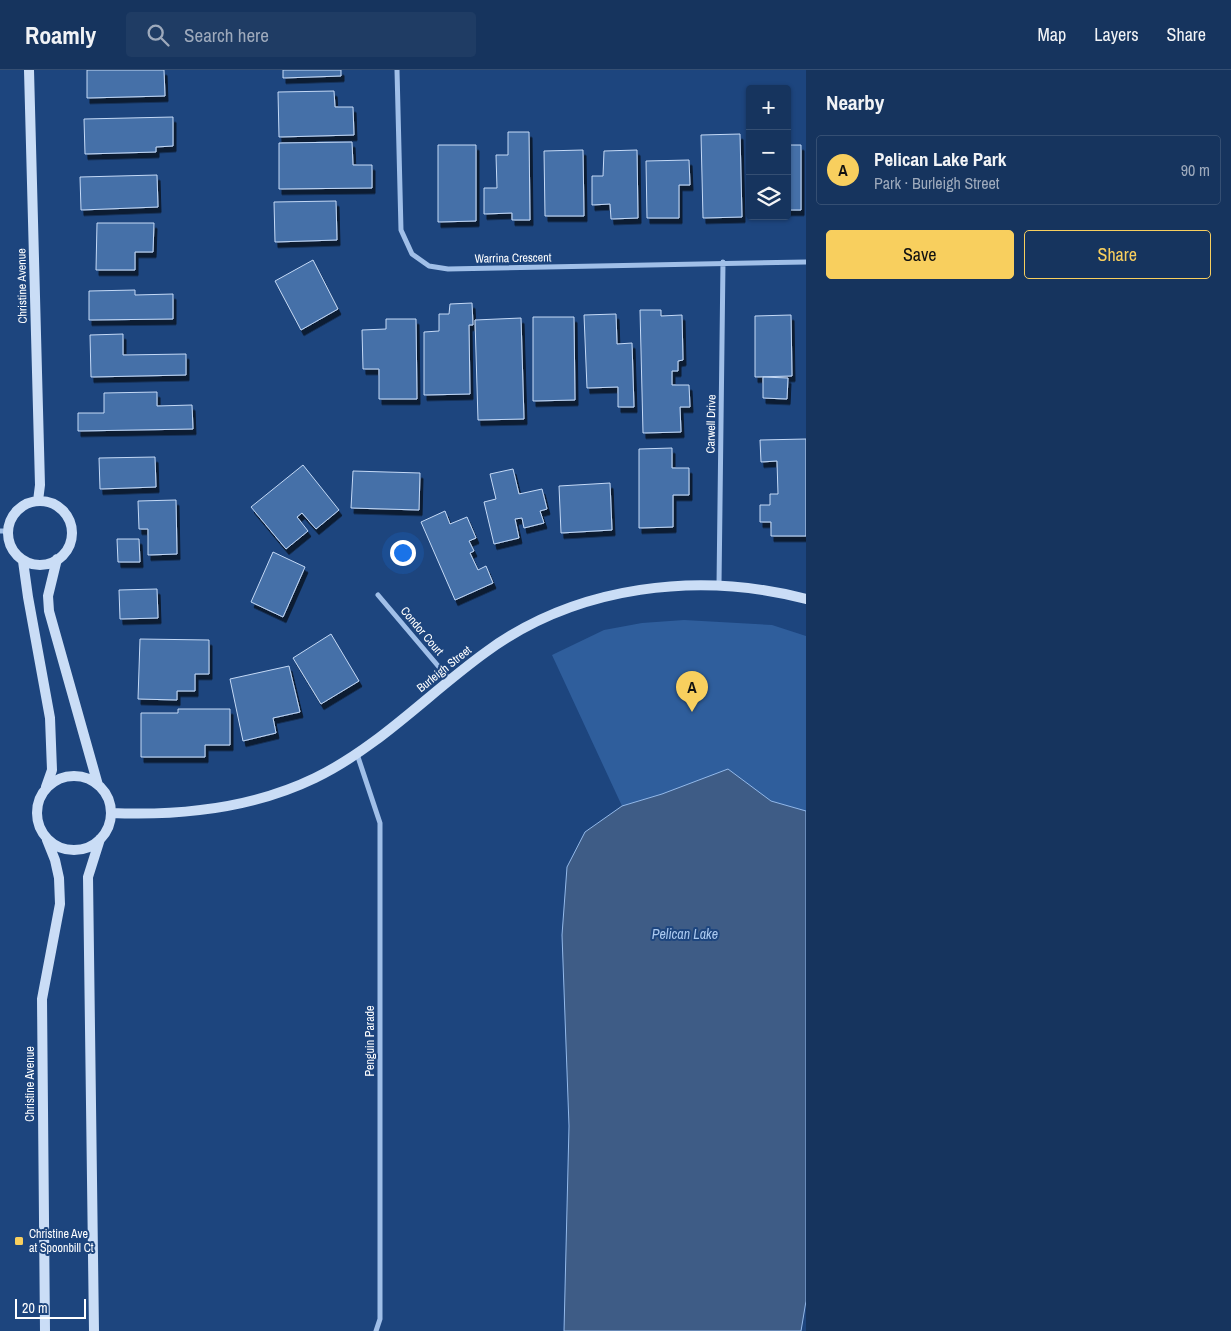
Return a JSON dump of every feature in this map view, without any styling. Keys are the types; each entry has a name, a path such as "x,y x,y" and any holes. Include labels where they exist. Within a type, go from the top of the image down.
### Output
{"street":[{"name":"Christine Avenue","path":"29,70 40,476 38,501"},
{"name":"Warrina Crescent","path":"397,70 401,230 412,254 429,266 448,270 723,262 806,262"},
{"name":"Carwell Drive","path":"719,585 723,262"},
{"path":"94,1331 88,877 100,840 107,829 111,813 109,801 98,785 49,611 48,596 57,559 70,543 70,523 58,507 38,501 21,507 14,514 4,531 12,548 23,561 50,718 52,770 46,788 39,799 36,814 39,827 47,840 60,848 76,851 100,840"},
{"path":"23,561 40,565 57,559"},
{"name":"Burleigh Street","path":"111,813 153,815 206,812 269,796 315,778 357,754 487,651 524,628 585,602 652,588 719,585 757,589 806,599"},
{"name":"Condor Court","path":"378,595 450,680"},
{"name":"Penguin Parade","path":"357,754 380,823 380,1319 376,1331"},
{"path":"46,788 57,780 73,776 91,780 98,785"},
{"name":"Christine Avenue","path":"45,1331 42,999 60,904 59,878 55,860 47,840"}],"shaded area":[{"path":"684,620 772,625 806,636 806,811 771,801 752,788 662,794 622,806 552,655 604,630 642,623"}],"water":[{"name":"Pelican Lake","path":"728,769 771,801 806,811 806,1301 801,1331 564,1331 569,1126 562,935 567,867 585,832 622,806 662,794"}],"building":[{"path":"87,70 164,70 165,96 87,98"},
{"path":"283,70 341,70 341,76 283,78"},
{"path":"334,91 335,107 353,107 354,135 279,137 278,92"},
{"path":"173,117 173,146 156,147 156,152 85,154 84,119"},
{"path":"508,132 529,132 530,220 512,220 512,213 484,214 484,188 497,188 496,155 508,155"},
{"path":"740,134 742,217 703,218 701,135"},
{"path":"352,142 353,165 372,165 372,188 279,189 279,143"},
{"path":"438,145 476,145 476,221 438,222"},
{"path":"791,145 801,145 801,210 791,210"},
{"path":"583,150 584,216 545,216 544,151"},
{"path":"637,150 638,218 611,219 610,204 592,205 592,176 603,176 604,151"},
{"path":"689,160 690,185 679,185 679,218 647,218 646,161"},
{"path":"157,175 158,207 81,210 80,177"},
{"path":"336,201 337,240 275,242 274,202"},
{"path":"97,223 154,223 153,252 135,252 135,270 96,270"},
{"path":"313,260 338,309 301,330 275,281"},
{"path":"135,290 135,295 173,294 173,319 89,320 89,291"},
{"path":"472,303 473,325 469,325 470,394 424,395 424,332 439,331 439,314 449,314 450,304"},
{"path":"640,310 661,310 661,316 682,315 683,360 678,361 678,371 672,371 672,385 689,385 690,407 680,407 681,432 643,433"},
{"path":"616,314 617,344 632,343 634,407 618,407 618,387 587,388 584,315"},
{"path":"791,315 792,376 755,377 755,316"},
{"path":"533,317 574,317 575,400 533,401"},
{"path":"521,318 524,419 478,420 475,320"},
{"path":"386,319 416,319 417,399 379,399 379,369 363,369 362,330 386,329"},
{"path":"123,334 123,355 186,354 186,375 91,377 90,335"},
{"path":"763,377 788,378 787,399 763,398"},
{"path":"157,392 157,406 192,405 193,429 78,431 78,413 104,413 104,393"},
{"path":"806,439 806,536 771,536 771,522 760,522 760,505 770,505 770,494 778,494 777,461 761,462 760,440"},
{"path":"672,448 672,468 689,468 689,495 673,495 673,527 639,528 639,449"},
{"path":"155,457 156,487 100,489 99,458"},
{"path":"303,465 339,510 316,529 302,513 297,517 308,531 286,549 251,507"},
{"path":"513,469 519,494 542,489 547,509 540,511 544,523 524,528 522,518 515,519 519,538 494,544 484,502 496,499 490,474"},
{"path":"353,471 420,473 419,510 351,508"},
{"path":"610,483 612,530 561,533 559,486"},
{"path":"176,500 177,554 148,555 148,529 139,529 138,501"},
{"path":"445,511 450,524 467,517 476,538 469,541 474,551 470,553 478,570 486,566 493,583 455,600 421,522"},
{"path":"117,539 139,539 140,562 118,562"},
{"path":"273,552 305,567 283,617 251,602"},
{"path":"157,589 158,618 120,619 119,590"},
{"path":"331,634 359,681 321,704 293,658"},
{"path":"140,639 209,640 209,674 195,674 195,691 177,691 177,700 138,699"},
{"path":"289,666 300,712 273,718 276,733 243,741 230,679"},
{"path":"178,709 230,709 230,745 205,745 205,757 141,757 141,713 178,713"}],"place":[{"name":"Pelican Lake Park","path":"692,712"},
{"name":"Christine Ave at Spoonbill Ct","path":"19,1241"}]}
